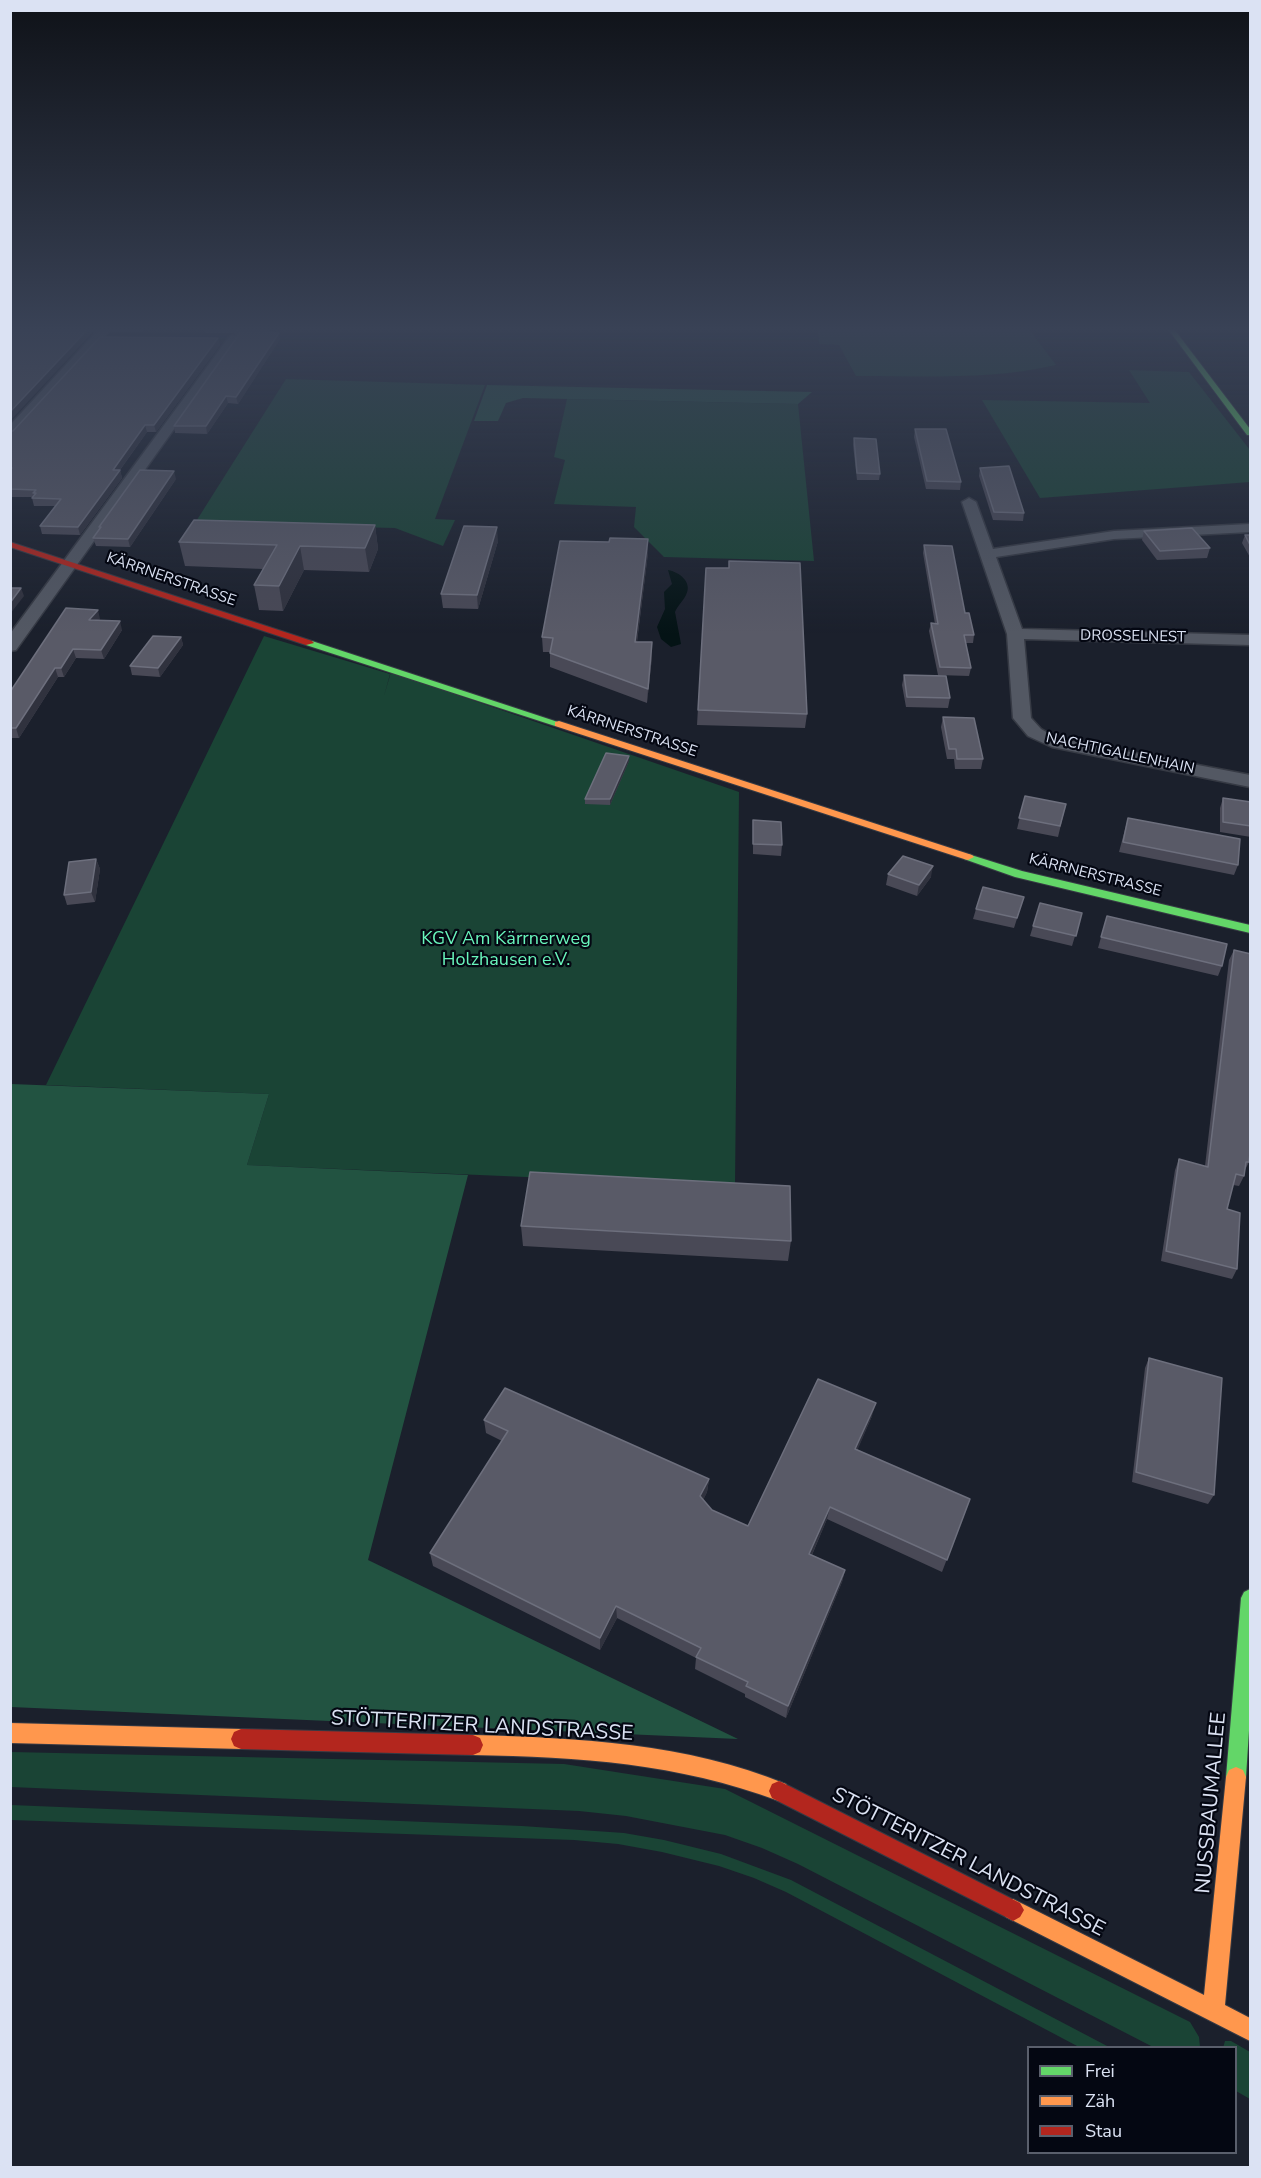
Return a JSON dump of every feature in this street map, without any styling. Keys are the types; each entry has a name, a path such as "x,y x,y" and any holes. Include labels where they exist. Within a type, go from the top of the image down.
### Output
{"street":[{"path":"10,646 164,431"},
{"name":"NACHTIGALLENHAIN","path":"969,502 1015,634 1022,718 1029,729 1052,742 1251,781"},
{"path":"988,554 1114,535 1251,528"},
{"name":"KÄRRNERSTRASSE","path":"10,544 267,630 1019,874 1251,929"},
{"name":"DROSSELNEST","path":"1015,634 1251,640"},
{"name":"NUSSBAUMALLEE","path":"1213,2011 1231,1841 1244,1751 1251,1598"},
{"name":"STÖTTERITZER LANDSTRASSE","path":"10,1733 561,1747 645,1755 720,1770 777,1790 1251,2030"}],"green space":[{"path":"253,431 468,431 435,519 455,520 443,546 395,528 195,523"},
{"path":"560,431 801,431 814,561 664,557 634,527 636,507 554,504 565,460 554,457"},
{"path":"1000,431 1235,431 1250,450 1250,482 1040,498"},
{"name":"KGV Am Kärrnerweg Holzhausen e.V.","path":"264,636 390,674 384,696 391,672 739,792 735,1186 247,1165 269,1094 46,1085"},
{"path":"11,1084 269,1094 247,1165 468,1175 368,1560 738,1739 11,1707"},
{"path":"11,1752 564,1764 725,1789 1190,2022 1199,2037 1200,2046 1151,2046 798,1864 725,1835 626,1816 579,1811 11,1787"},
{"path":"11,1805 522,1826 624,1833 664,1840 721,1854 791,1880 1107,2046 1077,2046 786,1892 754,1878 719,1866 662,1852 618,1844 574,1840 11,1820"},
{"path":"1225,2041 1231,2041 1250,2052 1250,2099 1237,2092 1237,2046 1224,2046"}],"shaded area":[{"path":"668,570 684,578 688,586 686,595 675,612 681,644 671,647 661,639 657,627 665,609 664,592 672,584"}],"building":[{"path":"10,431 141,431 113,470 120,470 78,527 40,526 61,499 32,498 36,490 10,489 10,470 12,468 10,468"},
{"path":"915,431 946,431 961,482 927,481"},
{"path":"854,438 876,439 880,474 857,473"},
{"path":"1009,466 1024,513 994,512 980,468"},
{"path":"140,470 174,471 128,539 93,538 101,527 99,527"},
{"path":"194,520 375,525 365,548 300,546 279,586 254,585 277,545 179,542"},
{"path":"464,526 497,527 477,595 441,594"},
{"path":"1192,528 1210,548 1160,551 1144,531"},
{"path":"1245,535 1251,535 1251,547"},
{"path":"610,538 648,539 635,642 652,642 648,689 550,653 553,638 542,637 560,541 609,542"},
{"path":"924,545 952,546 965,613 969,613 974,635 964,635 971,668 940,667 931,623 938,624"},
{"path":"729,561 800,563 807,714 698,710 706,568 729,568"},
{"path":"10,588 21,588 10,603"},
{"path":"66,608 98,610 89,620 120,621 101,650 73,649 61,668 55,668 16,728 10,728 10,692"},
{"path":"153,636 181,637 158,668 130,666"},
{"path":"904,675 946,676 950,698 907,697"},
{"path":"943,717 974,718 983,759 957,759 956,749 949,749"},
{"path":"606,753 629,756 610,799 585,799"},
{"path":"1025,796 1066,804 1060,826 1019,818"},
{"path":"1223,798 1251,802 1251,826 1223,822"},
{"path":"1128,818 1240,839 1238,865 1123,842"},
{"path":"753,820 781,822 782,845 753,844"},
{"path":"903,856 933,866 919,885 888,874"},
{"path":"96,859 91,892 64,895 69,862"},
{"path":"983,887 1024,897 1017,918 976,909"},
{"path":"1040,903 1082,913 1076,936 1033,926"},
{"path":"1107,916 1227,944 1222,966 1101,937"},
{"path":"1234,950 1251,954 1251,1145 1244,1176 1236,1174 1227,1209 1240,1213 1237,1269 1166,1251 1179,1159 1208,1167"},
{"path":"530,1172 790,1186 791,1241 521,1226"},
{"path":"1149,1358 1222,1378 1214,1495 1136,1472"},
{"path":"818,1379 876,1403 855,1449 970,1499 947,1560 830,1507 809,1554 845,1570 788,1706 746,1686 748,1682 696,1657 701,1648 616,1606 600,1638 430,1553 508,1431 484,1420 505,1388 709,1479 700,1496 712,1510 748,1526"}],"traffic: fast":[{"path":"309,643 559,724"},
{"path":"968,857 1019,874 1250,929"},
{"path":"1236,1777 1250,1598"}],"traffic: slow":[{"path":"559,724 968,857"},
{"path":"10,1733 241,1739"},
{"path":"473,1745 551,1747 667,1759 705,1767 779,1791"},
{"path":"1213,2011 1236,1777"},
{"path":"1013,1910 1250,2030"}],"traffic: jam":[{"path":"10,544 309,643"},
{"path":"241,1739 473,1745"},
{"path":"779,1791 1013,1910"}]}
